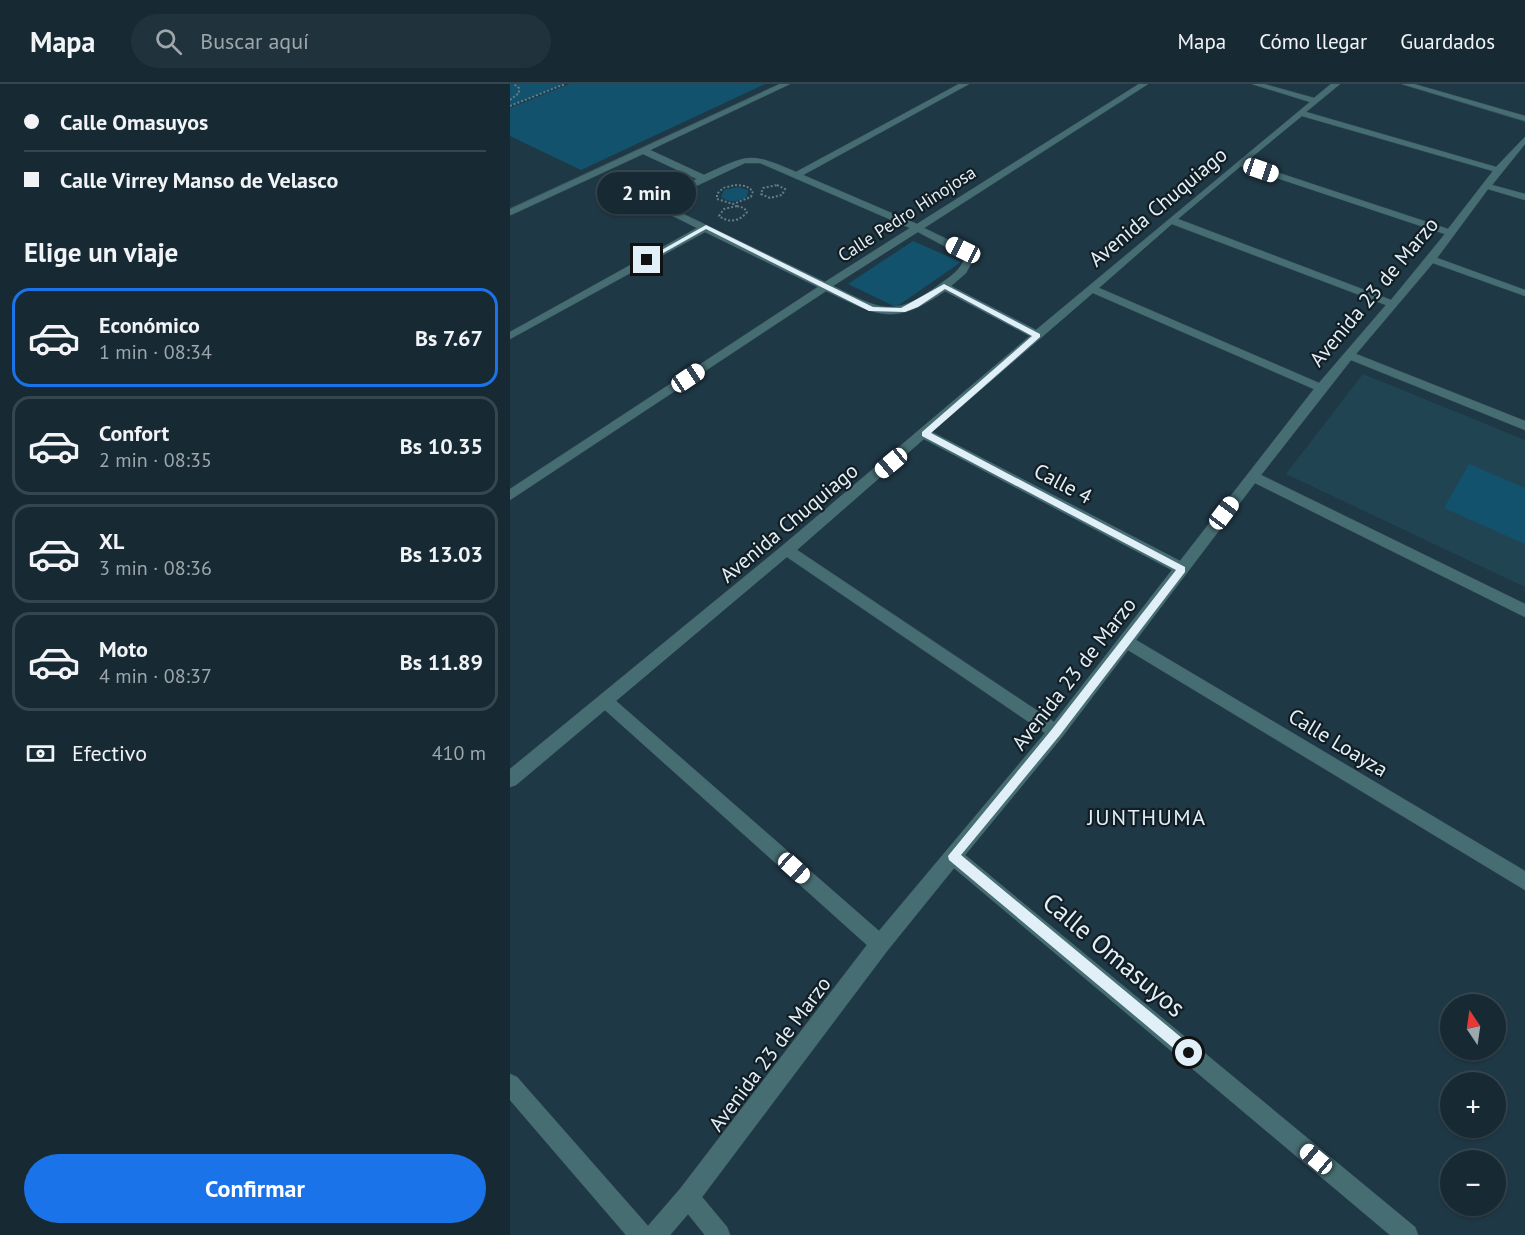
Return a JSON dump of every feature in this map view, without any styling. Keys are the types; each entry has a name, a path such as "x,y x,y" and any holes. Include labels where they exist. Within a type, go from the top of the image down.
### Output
{"street":[{"path":"510,212 786,84"},
{"path":"797,176 965,84"},
{"name":"Calle Pedro Hinojosa","path":"510,495 826,286 1144,84"},
{"path":"1256,84 1316,101"},
{"name":"Avenida Chuquiago","path":"510,779 925,434 1091,288 1336,84"},
{"path":"1406,84 1525,118"},
{"path":"1300,113 1498,170"},
{"name":"Avenida 23 de Marzo","path":"655,1235 688,1197 880,944 1056,732 1127,642 1321,388 1431,259 1498,170 1525,139"},
{"path":"642,150 703,178"},
{"path":"750,159 761,160 963,250 970,256 971,261 944,286 915,305 902,310 872,309 674,213 665,201 670,195 703,178 739,162 750,159"},
{"path":"1240,163 1450,233"},
{"path":"1487,186 1525,197"},
{"path":"1171,220 1393,304"},
{"path":"510,336 706,227"},
{"path":"1431,259 1525,293"},
{"path":"944,286 1037,335"},
{"path":"1091,288 1321,388"},
{"path":"1348,355 1525,426"},
{"name":"Calle 4","path":"925,434 1182,569"},
{"path":"1252,476 1525,611"},
{"path":"787,550 1056,732"},
{"name":"Calle Loayza","path":"1127,642 1525,881"},
{"path":"605,701 880,944"},
{"name":"Calle Omasuyos","path":"953,856 1407,1235"},
{"path":"510,1084 641,1235"},
{"path":"688,1197 719,1235"}],"path":[{"path":"510,100 519,93 519,88 514,84"},
{"path":"510,106 562,84"},
{"path":"753,193 751,188 746,186 735,185 723,188 716,197 721,202 733,205 744,208 746,214 737,220 720,218 720,211 733,205 747,200 753,193 760,192 770,185 781,186 785,189 784,193 774,197 766,197 760,192"}],"shaded area":[{"path":"510,84 565,84 510,106"},
{"path":"569,84 765,84 581,170 510,136 510,108"},
{"path":"738,187 748,190 747,197 734,201 721,197 724,190"},
{"path":"913,241 961,262 896,307 848,284"},
{"path":"1363,374 1525,440 1525,587 1286,474"},
{"path":"1469,464 1525,488 1525,544 1444,508"}],"district":[{"name":"JUNTHUMA","path":"1147,817"}],"route":[{"path":"647,260 706,227 872,309 902,310 915,305 944,286 1037,335 925,434 1182,569 1056,732 953,856 1189,1053"}]}
